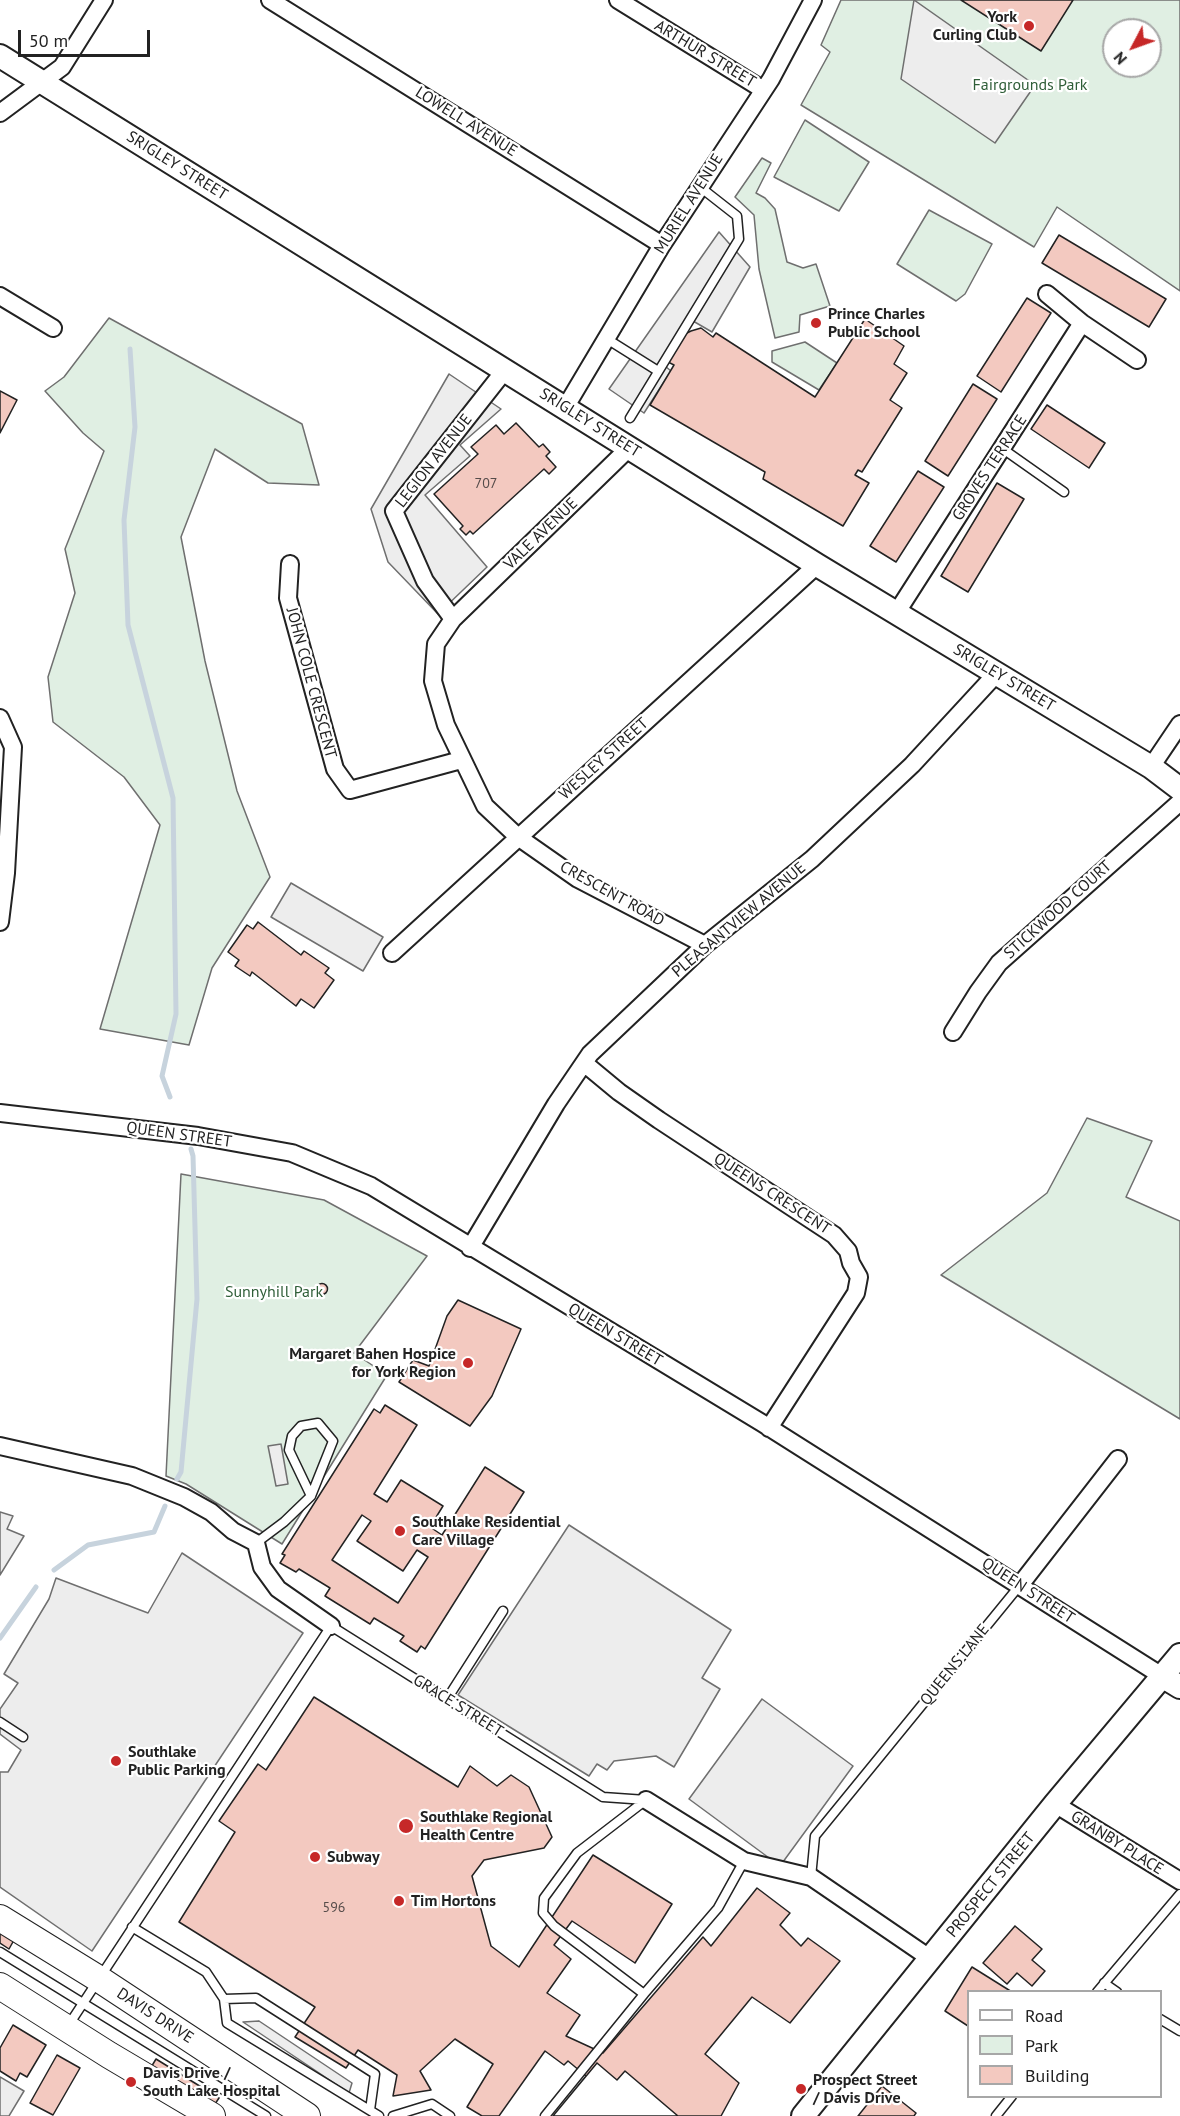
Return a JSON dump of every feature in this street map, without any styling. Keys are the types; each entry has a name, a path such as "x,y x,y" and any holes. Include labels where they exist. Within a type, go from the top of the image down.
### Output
{"main road":[{"name":"DAVIS DRIVE","path":"0,1918 99,1979 307,2116"},
{"path":"0,1986 212,2116"}],"street":[{"path":"0,113 62,67 105,0"},
{"name":"LOWELL AVENUE","path":"270,0 662,245"},
{"name":"ARTHUR STREET","path":"618,0 762,89"},
{"name":"MURIEL AVENUE","path":"566,408 662,245 762,89 813,0"},
{"name":"SRIGLEY STREET","path":"0,56 817,566 897,612 1151,767 1180,789"},
{"path":"1047,294 1082,323 1137,360"},
{"path":"0,296 53,328"},
{"name":"GROVES TERRACE","path":"897,612 1082,323"},
{"name":"LEGION AVENUE","path":"453,620 425,581 394,511 505,370"},
{"name":"VALE AVENUE","path":"453,620 629,448"},
{"name":"JOHN COLE CRESCENT","path":"290,564 288,598 335,769 350,790 461,760"},
{"name":"WESLEY STREET","path":"392,953 817,566"},
{"name":"CRESCENT ROAD","path":"453,620 436,644 433,681 446,725 485,806 518,837 578,879 705,945"},
{"name":"PLEASANTVIEW AVENUE","path":"470,1248 556,1104 584,1063 705,945 812,859 912,765 997,673"},
{"path":"0,718 13,747 6,873 0,922"},
{"path":"1151,767 1180,724"},
{"name":"STICKWOOD COURT","path":"953,1032 999,963 1180,802"},
{"name":"QUEENS CRESCENT","path":"584,1063 635,1104 834,1235 848,1251 859,1277 856,1293 769,1428"},
{"name":"QUEEN STREET","path":"0,1113 198,1136 292,1153 371,1186 769,1428 1171,1682"},
{"path":"0,1446 132,1476 184,1497 211,1512 233,1531 256,1544"},
{"name":"QUEENS LANE","path":"1020,1585 1118,1459"},
{"name":"GRACE STREET","path":"256,1544 262,1567 279,1589 331,1626"},
{"name":"PROSPECT STREET","path":"803,2116 1055,1804 1171,1682 1180,1655"},
{"name":"GRACE STREET","path":"646,1800 744,1861 811,1877 931,1959"},
{"name":"GRANBY PLACE","path":"1055,1804 1180,1881"}],"lane":[{"path":"630,418 739,239 737,216 700,187"},
{"path":"607,339 658,371"},
{"path":"1003,449 1064,492"},
{"path":"256,1544 284,1522 311,1496 333,1441 318,1424 301,1426 292,1436 289,1450 311,1496"},
{"name":"QUEENS LANE","path":"811,1877 815,1836 1020,1585"},
{"path":"447,1699 503,1611"},
{"path":"66,2028 331,1626"},
{"name":"GRACE STREET","path":"331,1626 603,1797 646,1800"},
{"path":"0,1722 23,1737"},
{"path":"644,1994 554,1926 543,1912 544,1898 577,1853 646,1800"},
{"path":"546,2116 644,1994 718,1908 744,1861"},
{"path":"1099,1990 1180,1894"},
{"path":"132,1928 206,1972 224,1999 227,2023 379,2116"},
{"path":"0,1952 266,2116"},
{"path":"1104,1983 1114,1990"},
{"path":"224,1999 256,1998 375,2074 370,2110"},
{"path":"1162,2020 1180,2031"},
{"path":"996,2116 1010,2098"},
{"path":"393,2116 432,2104 450,2116"}],"green space":[{"name":"Fairgrounds Park","path":"841,0 1180,0 1180,291 1057,207 1034,247 801,105 830,52 821,45"},
{"path":"805,120 869,162 839,211 774,177"},
{"path":"762,158 771,163 756,193 765,198 775,209 787,262 803,268 816,264 830,306 800,315 799,332 775,338 759,269 754,215 735,197"},
{"path":"929,210 992,244 965,294 956,301 897,264"},
{"path":"109,318 302,424 319,485 268,483 215,449 181,537 205,661 237,791 270,877 212,968 189,1045 100,1029 160,825 124,777 53,722 48,677 75,593 65,549 104,451 83,433 45,391 64,377"},
{"path":"805,342 837,363 819,390 772,362 772,351"},
{"path":"1087,1118 1152,1141 1126,1197 1180,1221 1180,1419 941,1275 1047,1193"},
{"name":"Sunnyhill Park","path":"181,1174 324,1200 427,1256 354,1353 387,1375 282,1544 186,1484 166,1476"}],"shaded area":[{"path":"914,0 1035,85 995,143 901,79"},
{"path":"719,232 750,267 712,332 693,321 665,366 671,371 644,413 609,389"},
{"path":"449,374 501,409 460,445 470,456 425,495 487,567 438,614 388,562 371,509"},
{"path":"291,883 383,937 363,971 271,917"},
{"path":"281,1444 288,1484 276,1486 268,1446"},
{"path":"0,1512 13,1516 7,1529 24,1536 0,1575"},
{"path":"569,1525 731,1630 702,1678 720,1689 674,1767 656,1756 614,1761 607,1770 597,1764 589,1776 458,1695"},
{"name":"Southlake Public Parking","path":"182,1553 303,1633 92,1951 0,1887 0,1772 8,1772 21,1750 0,1734 0,1709 18,1683 4,1674 49,1599 56,1578 148,1613"},
{"path":"762,1699 853,1766 780,1866 689,1799"},
{"path":"259,2021 352,2083 349,2093 243,2022"},
{"path":"0,2077 24,2091 9,2116 0,2116"}],"building":[{"name":"York Curling Club","path":"961,0 1073,0 1041,51"},
{"path":"1059,235 1166,299 1149,327 1042,263"},
{"path":"1027,298 1051,313 1001,392 977,376"},
{"path":"865,319 904,346 894,364 907,373 890,400 902,408 862,472 858,470 855,475 869,483 843,526 763,479 765,472 650,405 674,365 668,362 685,334 701,328 713,337 716,333 815,397"},
{"path":"973,384 997,399 948,476 925,461"},
{"path":"0,391 17,400 0,433"},
{"path":"1047,405 1105,443 1089,468 1031,429"},
{"path":"516,423 539,447 543,444 550,452 546,456 556,467 549,474 544,469 473,534 470,531 466,535 460,529 463,526 434,494 478,454 471,447 496,425 504,434"},
{"path":"918,471 944,487 896,562 870,546"},
{"path":"997,483 1024,499 968,592 941,576"},
{"path":"258,922 301,955 304,951 329,968 325,973 334,980 314,1008 301,999 296,1006 252,972 250,976 235,966 239,960 228,952 247,925 253,929"},
{"path":"322,1283 328,1289 322,1295 316,1289"},
{"name":"Margaret Bahen Hospice for York Region","path":"458,1300 521,1329 492,1396 470,1426 399,1382 413,1360 429,1366 447,1316"},
{"name":"Southlake Residential Care Village","path":"385,1405 417,1425 374,1494 387,1502 401,1480 443,1506 430,1527 442,1535 485,1467 524,1492 425,1649 421,1646 417,1652 400,1641 404,1636 374,1618 370,1624 325,1596 330,1588 299,1569 296,1572 280,1563 285,1555 282,1554 374,1409 380,1413","holes":["362,1515 371,1521 357,1541 403,1571 417,1550 428,1557 398,1603 332,1560"]},
{"name":"Southlake Regional Health Centre","path":"314,1697 458,1787 470,1766 497,1786 511,1775 529,1787 552,1837 544,1848 484,1860 472,1876 491,1946 519,1967 593,1855 672,1904 635,1963 572,1921 554,1945 571,1959 547,1993 580,2015 566,2036 603,2053 703,1937 711,1946 757,1888 790,1913 780,1925 801,1946 808,1938 840,1961 790,2023 752,1997 705,2054 739,2083 721,2116 553,2116 586,2076 568,2061 564,2065 545,2051 499,2116 482,2116 467,2107 493,2064 455,2039 420,2071 431,2090 393,2096 397,2075 358,2050 346,2068 295,2037 315,2007 179,1922 235,1832 219,1821 258,1764 266,1770"},
{"path":"1015,1926 1042,1949 1032,1960 1045,1971 1032,1986 1017,1973 1007,1984 983,1963"},
{"path":"0,1931 14,1940 9,1949 0,1943"},
{"path":"972,1967 1009,1990 967,1990 967,2025 945,2011"},
{"path":"13,2025 46,2045 27,2077 20,2073 16,2081 0,2071 0,2048"},
{"path":"57,2055 80,2068 53,2115 30,2103"},
{"path":"156,2059 219,2098 213,2107 150,2069"},
{"path":"597,2063 617,2080 625,2071 678,2116 553,2116"},
{"path":"882,2086 916,2113 914,2116 858,2116"}],"waterway":[{"path":"130,349 135,427 124,520 128,625 173,798 176,1014 162,1076 170,1097"},
{"path":"177,1479 181,1472 197,1299 191,1149"},
{"path":"54,1570 88,1545 154,1532 165,1506"},
{"path":"0,1638 36,1587"}],"place":[{"name":"York Curling Club","path":"1029,26"},
{"name":"Prince Charles Public School","path":"816,323"},
{"name":"Margaret Bahen Hospice for York Region","path":"468,1363"},
{"name":"Southlake Residential Care Village","path":"400,1531"},
{"name":"Southlake Public Parking","path":"116,1761"},
{"name":"Southlake Regional Health Centre","path":"406,1826"},
{"name":"Subway","path":"315,1857"},
{"name":"Tim Hortons","path":"399,1901"},
{"name":"Davis Drive / South Lake Hospital","path":"131,2082"},
{"name":"Prospect Street / Davis Drive","path":"801,2089"}]}
